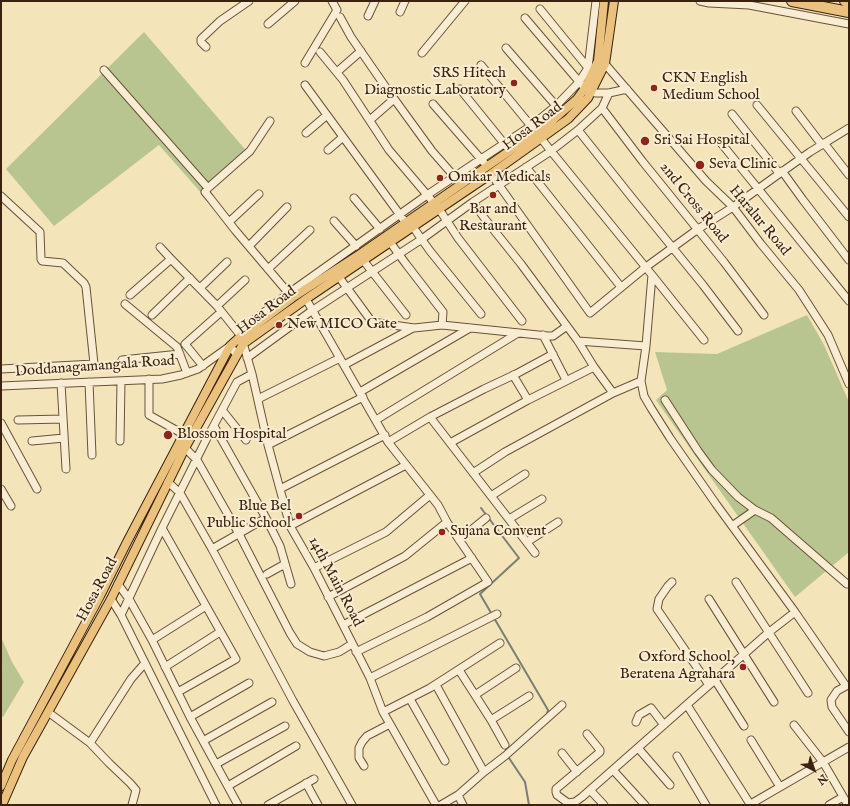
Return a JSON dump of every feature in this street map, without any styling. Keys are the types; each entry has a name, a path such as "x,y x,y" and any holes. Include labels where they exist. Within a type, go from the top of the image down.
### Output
{"highway":[{"path":"792,1 849,12"},
{"path":"810,1 849,8"},
{"path":"845,1 849,2"}],"main road":[{"name":"Hosa Road","path":"2,805 23,757 111,599 185,448 243,344 363,260 492,174 536,132 568,119 588,98 590,71 598,61 604,1"},
{"name":"Hosa Road","path":"1,786 12,760 100,596 183,434 230,346 239,334 402,219 461,184 547,125 558,109 577,99 588,90 605,64 614,2"},
{"path":"127,542 138,544"}],"street":[{"path":"206,47 201,39 220,21 249,1"},
{"path":"268,24 295,1"},
{"path":"332,1 361,52 394,99 432,151 461,184"},
{"path":"368,16 375,1"},
{"path":"400,12 405,1"},
{"path":"422,53 465,1"},
{"path":"506,48 558,109 590,71 596,1"},
{"path":"700,1 709,3 749,5 849,24"},
{"path":"540,9 590,71"},
{"path":"305,63 339,13"},
{"path":"525,18 588,90 596,93 609,93 627,89"},
{"path":"320,52 343,80 390,150 439,209 458,238 522,321"},
{"path":"337,72 361,52"},
{"name":"Haralur Road","path":"605,64 706,181 733,207 799,290 828,335 849,384"},
{"path":"481,65 704,340"},
{"path":"104,70 208,188"},
{"path":"305,85 402,219"},
{"path":"460,89 510,150"},
{"path":"247,358 313,311 422,239 473,202 551,151 578,130 602,108 609,93"},
{"path":"370,120 394,99"},
{"path":"433,104 487,166"},
{"path":"757,104 849,217"},
{"name":"2nd Cross Road","path":"602,108 764,315"},
{"path":"796,111 849,175"},
{"path":"732,114 803,200 849,260"},
{"path":"306,133 327,115"},
{"path":"270,121 250,151 205,192 248,246 291,296 380,229 402,219 427,195 504,143 536,132"},
{"path":"492,174 590,313 646,267 698,229 733,207 780,172 849,128"},
{"path":"578,130 703,285 738,332"},
{"path":"328,150 343,137"},
{"path":"721,143 849,301"},
{"path":"526,168 621,287"},
{"path":"229,222 259,194"},
{"path":"1,196 40,232 42,261 63,263 84,283 86,287 94,364 1,370"},
{"path":"354,198 380,229"},
{"path":"473,202 578,341 594,367 613,393"},
{"path":"248,246 287,207"},
{"path":"334,221 356,246"},
{"path":"413,227 481,314"},
{"path":"268,269 310,230"},
{"path":"390,242 443,312 442,325"},
{"path":"160,246 219,309 239,334"},
{"path":"130,295 171,259"},
{"path":"363,260 406,315"},
{"path":"200,288 227,262"},
{"path":"652,275 642,381 644,396 670,438 847,686 837,691 830,700 832,707 849,732"},
{"path":"339,277 372,322 414,328 442,325 553,336 567,326"},
{"path":"152,315 190,278"},
{"path":"202,366 185,344 245,280"},
{"path":"306,299 387,438 406,465 438,505 447,522 488,582 427,617 356,652"},
{"path":"125,304 177,347 187,373"},
{"path":"258,399 414,328"},
{"path":"268,444 361,395 470,328"},
{"path":"376,420 518,333"},
{"name":"14th Main Road","path":"239,334 252,374 268,444 290,526 314,568 370,678 383,712 436,805"},
{"path":"543,335 566,380"},
{"path":"578,341 646,346"},
{"path":"230,346 237,355"},
{"name":"Doddanagamangala Road","path":"1,386 162,379 181,375 198,369 230,346"},
{"path":"122,360 180,354"},
{"path":"280,489 430,418 553,354"},
{"path":"450,443 528,400 594,367"},
{"path":"121,615 162,528 237,382 252,374"},
{"path":"513,375 528,400"},
{"path":"148,379 149,415 183,434"},
{"path":"120,441 121,381"},
{"path":"473,472 505,452 613,393 642,381"},
{"path":"89,382 92,455"},
{"path":"61,383 66,469"},
{"path":"665,400 712,470 738,497 755,510 770,518 847,584"},
{"path":"222,410 246,440"},
{"path":"430,418 535,552"},
{"path":"18,420 63,419"},
{"path":"1,423 37,489"},
{"path":"214,426 266,518 280,546 291,584"},
{"path":"1,440 8,436"},
{"path":"32,441 64,438"},
{"path":"185,448 197,460 239,534 297,644 310,652 324,656 339,652 352,644"},
{"path":"290,526 406,465"},
{"path":"491,496 525,474"},
{"path":"168,482 180,493 212,549 293,702 352,805"},
{"path":"1,489 11,506"},
{"path":"314,568 386,532 430,495"},
{"path":"509,519 542,498"},
{"path":"732,526 755,510"},
{"path":"212,549 266,518"},
{"path":"460,540 486,518"},
{"path":"328,597 405,556 447,522"},
{"path":"527,542 558,522"},
{"path":"162,528 236,659 178,692"},
{"path":"343,625 472,558"},
{"path":"267,574 285,564"},
{"path":"672,582 659,599 657,609 744,726"},
{"path":"736,582 808,693"},
{"path":"118,584 129,599 152,640 190,717 238,805"},
{"path":"111,599 121,615 216,805"},
{"path":"709,599 774,702"},
{"path":"152,640 206,606"},
{"path":"587,734 600,752 556,789 557,795 568,803 575,802 590,790 768,633 795,612"},
{"path":"370,678 497,614"},
{"path":"165,667 220,632"},
{"path":"383,712 436,685 500,643"},
{"path":"90,743 131,679 145,663"},
{"path":"475,695 516,668"},
{"path":"459,670 505,745"},
{"path":"190,717 249,683"},
{"path":"436,685 484,772"},
{"path":"491,720 529,696"},
{"path":"410,699 445,761"},
{"path":"203,741 272,702"},
{"path":"441,805 458,795 505,756 562,705"},
{"path":"687,705 749,805 849,747"},
{"path":"636,722 639,715 651,708 664,725"},
{"path":"48,712 90,743 130,783 136,790 132,805"},
{"path":"364,766 359,758 359,748 362,742 367,736 390,724"},
{"path":"794,725 823,762 848,805"},
{"path":"216,764 284,726"},
{"path":"751,740 780,787"},
{"path":"228,786 296,746"},
{"path":"638,748 670,785"},
{"path":"562,753 577,772"},
{"path":"677,756 706,805"},
{"path":"613,770 645,805"},
{"path":"268,805 278,803 314,778"},
{"path":"306,783 318,805"},
{"path":"590,790 604,805"},
{"path":"458,795 463,805"},
{"path":"829,805 843,797"}],"green space":[{"path":"144,32 250,155 203,195 159,145 54,226 6,169"},
{"path":"807,315 824,345 849,402 849,552 795,597 656,400 667,390 655,352 717,354"},
{"path":"1,637 12,662 24,682 3,717 1,716 1,673 3,671 1,672"}],"waterway":[{"path":"481,508 519,558 480,594 548,710 547,714"},
{"path":"508,748 505,752 525,782 529,805"}],"place":[{"name":"SRS Hitech Diagnostic Laboratory","path":"514,83"},
{"name":"CKN English Medium School","path":"654,88"},
{"name":"Sri Sai Hospital","path":"645,141"},
{"name":"Seva Clinic","path":"700,165"},
{"name":"Omkar Medicals","path":"440,178"},
{"name":"Bar and Restaurant","path":"493,195"},
{"name":"New MICO Gate","path":"279,325"},
{"name":"Blossom Hospital","path":"168,435"},
{"name":"Blue Bel Public School","path":"299,516"},
{"name":"Sujana Convent","path":"442,532"},
{"name":"Oxford School, Beratena Agrahara","path":"743,667"}]}
